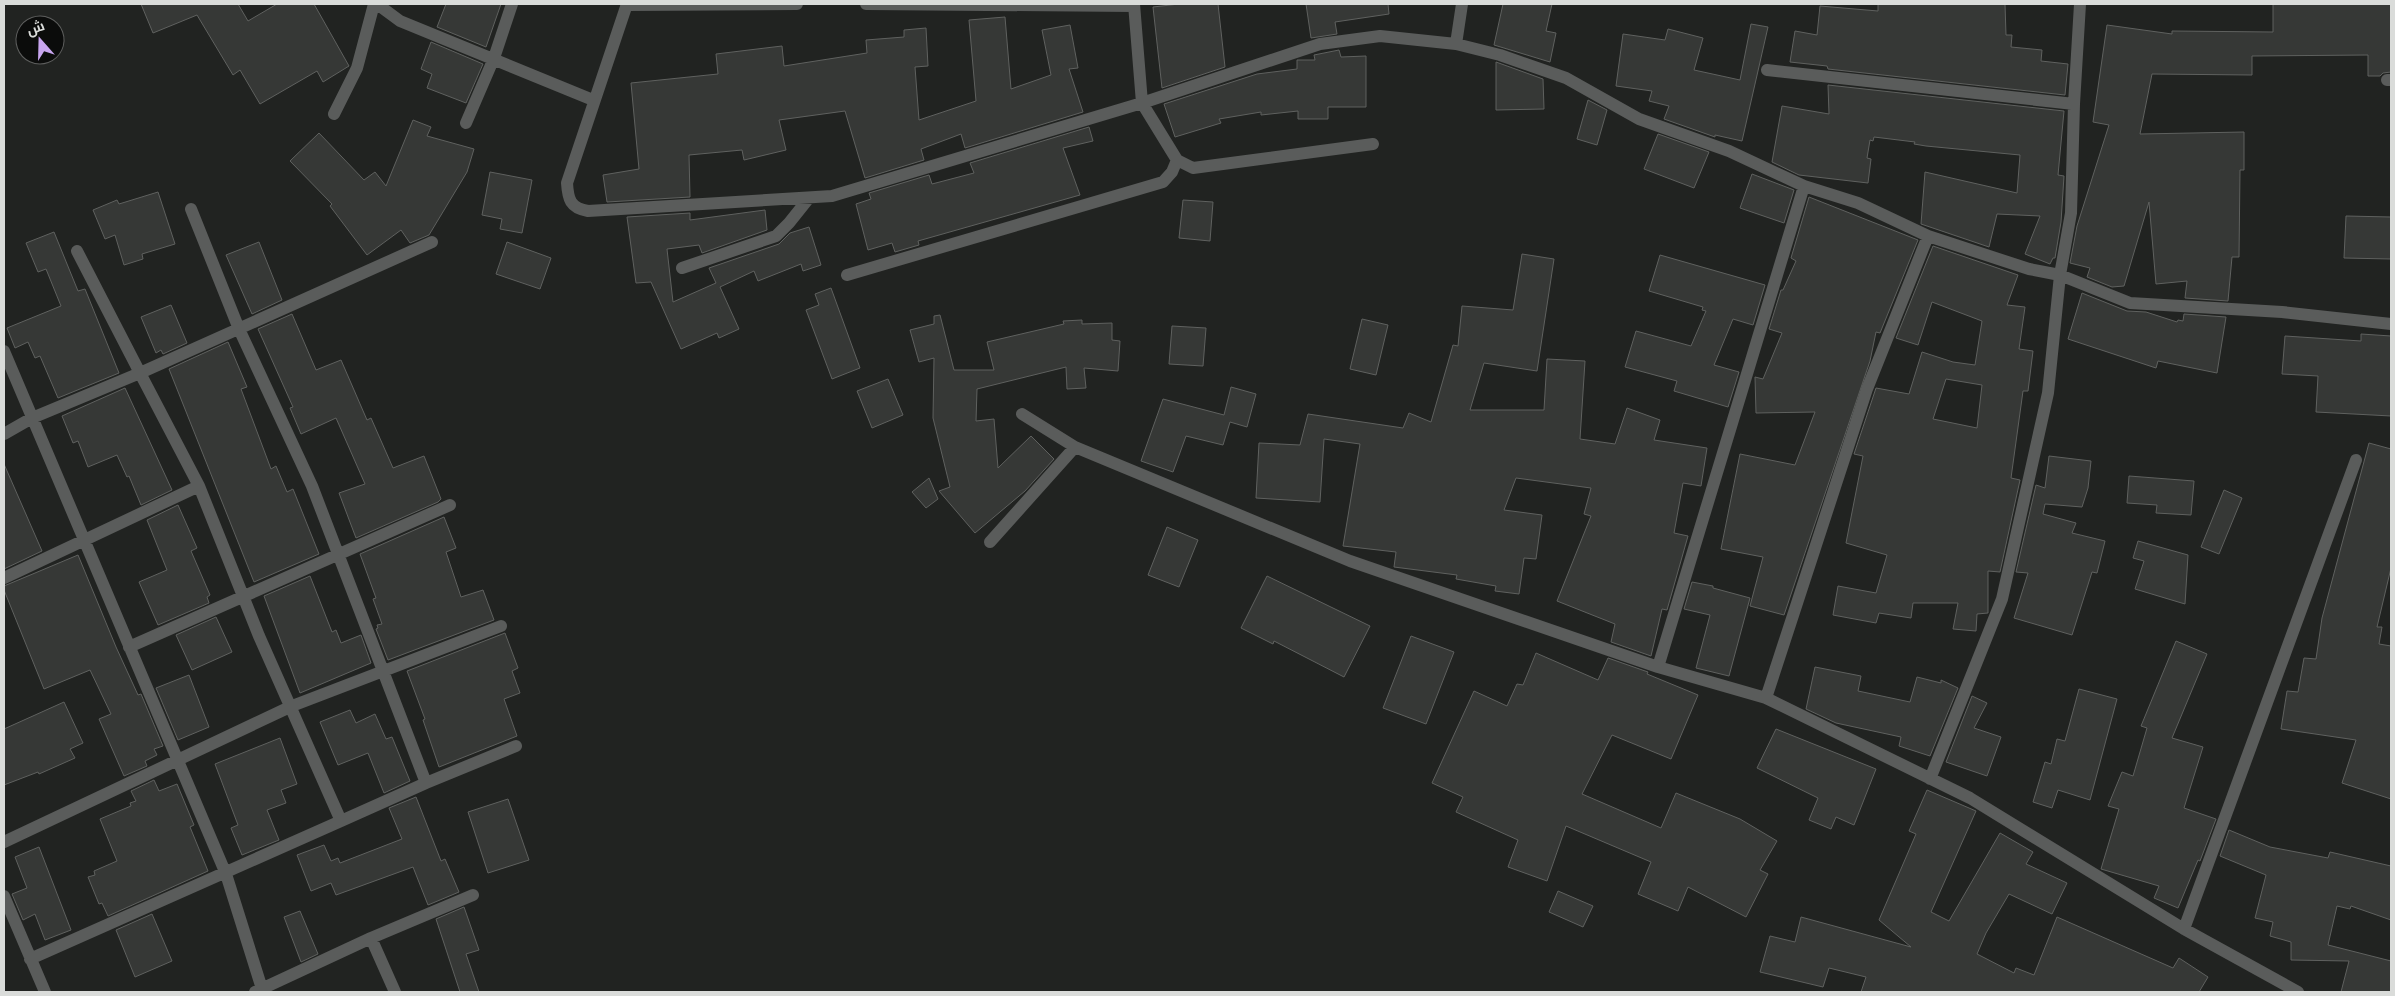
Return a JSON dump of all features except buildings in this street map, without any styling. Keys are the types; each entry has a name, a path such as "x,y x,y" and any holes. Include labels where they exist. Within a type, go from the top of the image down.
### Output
{"street":[{"path":"334,114 357,68 376,4 400,20 593,100"},
{"path":"466,123 494,58 512,4"},
{"path":"797,4 626,5 567,183 568,200 576,209 588,211 832,196 1142,103 1320,44 1380,36 1456,44 1500,55 1566,78 1638,119 1729,151 1804,186 1858,203 1928,236 2029,269 2060,275 2130,303 2282,312 2391,324"},
{"path":"866,4 1134,5 1142,103 1177,160 1193,168 1373,144"},
{"path":"1456,44 1462,4"},
{"path":"1930,779 2002,599 2048,393 2060,275 2071,213 2074,104 2080,4"},
{"path":"1767,70 2074,104"},
{"path":"847,275 1163,182 1172,172 1177,160"},
{"path":"1658,667 1804,186"},
{"path":"682,268 776,236 809,198"},
{"path":"191,210 240,329 312,486 426,783"},
{"path":"1766,698 1867,389 1928,236"},
{"path":"4,434 32,418 240,329 432,242"},
{"path":"77,251 199,486 243,595 341,821"},
{"path":"4,351 226,874 260,991 371,938 473,895"},
{"path":"1022,414 1075,447 1350,561 1658,667 1766,698 1970,798 2184,928 2298,992"},
{"path":"990,542 1075,447"},
{"path":"2184,928 2356,460"},
{"path":"4,578 84,542 199,486"},
{"path":"129,646 450,504"},
{"path":"4,842 176,759 292,706 501,626"},
{"path":"30,959 226,874 426,783 516,746"},
{"path":"4,896 45,992"},
{"path":"371,938 395,992"}]}
